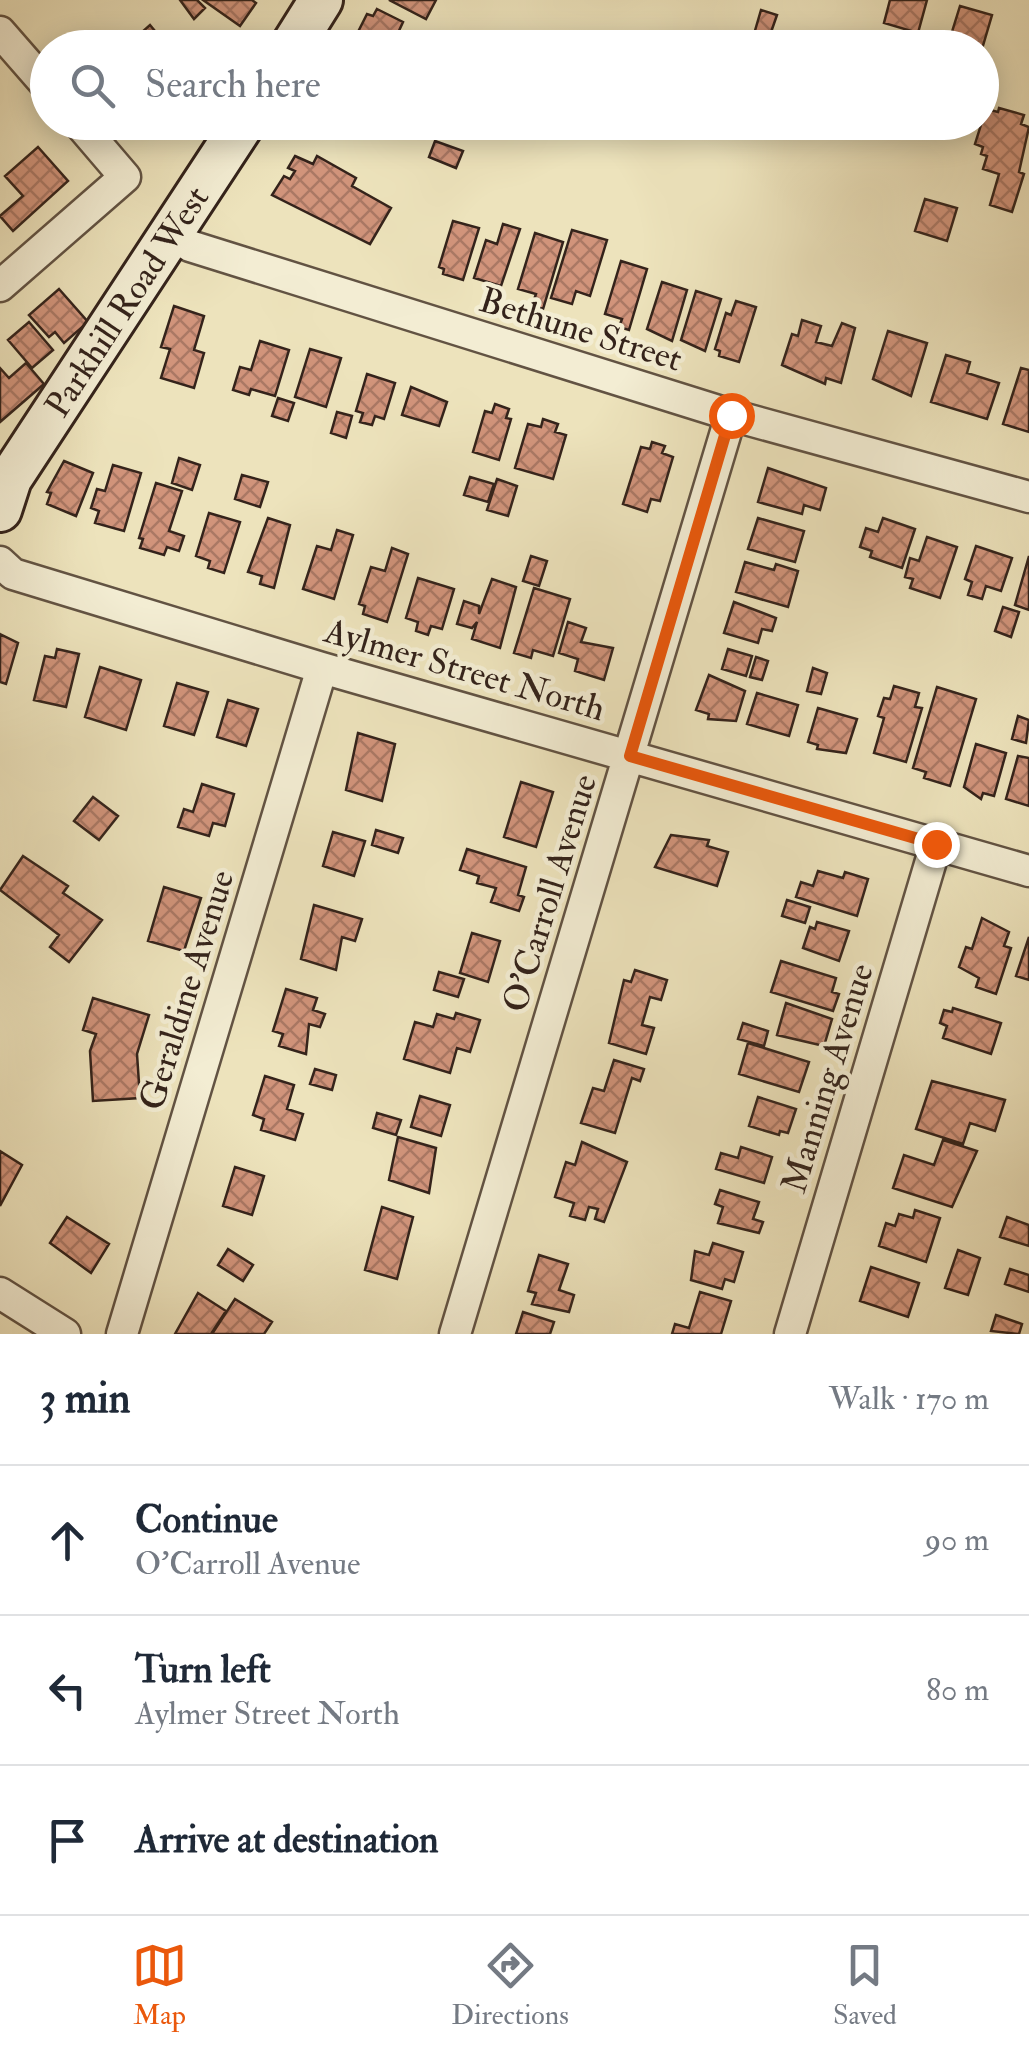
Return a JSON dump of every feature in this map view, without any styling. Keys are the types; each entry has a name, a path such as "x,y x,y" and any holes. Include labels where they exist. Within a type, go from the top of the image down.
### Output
{"main road":[{"path":"302,30 320,0"},
{"name":"Parkhill Road West","path":"3,491 233,140"}],"street":[{"path":"0,32 30,66"},
{"path":"0,286 125,177 93,140"},
{"name":"Bethune Street","path":"174,235 190,246 731,415 1029,497"},
{"name":"O'Carroll Avenue","path":"455,1334 731,415"},
{"name":"Aylmer Street North","path":"0,562 14,574 322,668 1029,871"},
{"name":"Geraldine Avenue","path":"122,1334 322,668"},
{"name":"Manning Avenue","path":"790,1334 936,844"},
{"path":"0,1293 65,1334"}],"building":[{"path":"180,0 197,0 205,8 194,19"},
{"path":"203,0 252,0 256,3 240,26"},
{"path":"389,0 436,0 426,19"},
{"path":"890,0 927,0 919,30 884,23"},
{"path":"960,6 992,15 988,30 953,30"},
{"path":"377,9 403,22 399,30 359,30 367,14 373,16"},
{"path":"761,10 777,15 772,30 755,30"},
{"path":"999,108 1024,115 1021,124 1029,127 1019,172 1024,174 1012,212 990,205 999,174 983,169 987,156 981,154 983,147 975,144 976,140 999,140"},
{"path":"435,141 463,151 456,168 429,157"},
{"path":"38,147 68,181 13,231 0,216 23,196 5,176"},
{"path":"295,156 313,164 317,156 356,178 352,186 391,208 370,244 272,195 284,176 290,179 295,171 288,168"},
{"path":"925,199 957,208 947,241 915,231"},
{"path":"453,221 479,228 463,280 443,274 444,269 439,267"},
{"path":"503,224 520,229 501,286 474,278 486,240 497,244"},
{"path":"572,230 607,240 590,296 576,291 572,304 551,298"},
{"path":"535,233 563,242 543,309 532,305 536,294 518,289"},
{"path":"621,261 647,269 629,330 619,327 622,319 605,314"},
{"path":"662,282 687,290 672,341 647,329"},
{"path":"59,289 88,322 64,343 55,332 49,337 29,315"},
{"path":"696,291 721,299 705,351 681,340"},
{"path":"736,301 756,307 739,362 719,356 720,351 715,349 726,313 731,315"},
{"path":"174,306 204,316 194,350 204,353 194,388 161,378 170,349 161,347"},
{"path":"802,320 821,326 816,342 832,346 842,323 855,328 841,383 826,378 825,384 782,365 792,334 798,336"},
{"path":"29,322 53,350 32,368 8,340"},
{"path":"888,331 927,343 911,396 873,379"},
{"path":"260,341 289,350 275,396 251,389 249,395 233,390 240,367 251,370"},
{"path":"310,349 341,358 326,407 295,397"},
{"path":"946,355 970,362 967,373 999,383 987,419 931,402"},
{"path":"26,363 44,384 0,422 0,368 9,378"},
{"path":"1021,368 1029,370 1029,432 1003,424"},
{"path":"367,374 395,383 384,419 375,416 372,425 360,422 363,413 356,411"},
{"path":"411,387 447,402 439,426 402,415"},
{"path":"278,398 294,403 288,421 272,416"},
{"path":"495,404 509,409 506,418 511,419 499,460 473,452 485,411 492,413"},
{"path":"337,412 352,416 346,438 331,433"},
{"path":"543,419 558,424 555,432 566,435 553,479 515,468 528,424 541,427"},
{"path":"652,442 665,446 662,453 673,457 660,501 651,499 647,512 623,504 641,447 650,449"},
{"path":"179,458 200,465 192,490 172,483"},
{"path":"64,461 93,473 76,516 47,504 51,493 47,492"},
{"path":"113,465 141,473 124,531 95,523 99,511 91,508 97,489 105,491"},
{"path":"768,468 826,488 820,510 804,505 802,514 758,502"},
{"path":"242,475 268,482 260,507 235,499"},
{"path":"470,477 494,484 488,502 464,495"},
{"path":"497,479 517,486 508,516 487,510"},
{"path":"156,483 182,491 169,531 184,536 179,551 167,547 164,555 140,548 143,539 139,538"},
{"path":"209,513 240,522 224,573 208,568 210,561 196,556"},
{"path":"268,518 290,525 274,588 260,584 262,576 248,572"},
{"path":"758,518 804,531 795,562 748,549"},
{"path":"883,518 915,529 902,568 870,557 872,551 860,547 866,528 878,532"},
{"path":"337,530 353,535 334,599 303,589 317,546 331,550"},
{"path":"927,537 957,547 940,598 910,588 913,579 905,577 910,558 919,561"},
{"path":"976,546 1012,558 1001,591 986,586 982,599 968,595 972,582 965,579"},
{"path":"392,548 408,554 387,622 363,614 365,606 359,604 371,567 385,571"},
{"path":"531,556 547,561 539,586 523,581"},
{"path":"1029,556 1029,610 1015,605"},
{"path":"745,562 774,570 776,564 798,571 788,607 736,592"},
{"path":"418,578 454,589 442,629 431,626 428,635 416,631 418,622 406,618"},
{"path":"492,579 516,587 500,648 472,639 477,622 472,628 457,624 464,601 479,606 479,614"},
{"path":"534,588 570,599 553,656 533,650 531,658 514,653"},
{"path":"734,602 776,618 772,631 762,629 758,643 724,633"},
{"path":"1003,607 1019,612 1011,637 995,631"},
{"path":"568,622 586,628 581,642 613,648 604,680 575,671 578,659 559,653"},
{"path":"0,634 18,643 6,684 0,682"},
{"path":"57,649 79,654 66,707 34,700 45,656 55,658"},
{"path":"728,649 752,656 746,676 722,669"},
{"path":"756,657 768,661 762,680 750,677"},
{"path":"100,667 141,680 126,730 85,717"},
{"path":"813,668 827,673 821,694 807,691"},
{"path":"709,675 745,691 736,721 708,719 709,714 696,710"},
{"path":"177,683 208,692 194,735 164,726"},
{"path":"894,686 919,693 915,707 922,708 906,762 874,753 884,718 878,716 884,698 890,699"},
{"path":"937,687 976,699 950,786 924,778 926,772 913,768"},
{"path":"757,693 798,705 789,736 747,724"},
{"path":"228,700 258,709 246,746 217,737"},
{"path":"818,708 857,719 846,753 817,749 818,745 808,742"},
{"path":"1018,716 1029,720 1026,743 1012,739"},
{"path":"358,733 395,744 382,801 346,790"},
{"path":"976,744 1006,753 994,796 983,793 981,799 964,787"},
{"path":"1018,756 1029,758 1029,806 1006,799"},
{"path":"521,782 553,792 536,847 504,837"},
{"path":"202,784 234,794 225,826 213,823 209,836 178,827 184,809 193,812"},
{"path":"93,797 118,816 99,840 74,821"},
{"path":"376,830 403,838 398,853 372,845"},
{"path":"333,832 365,841 354,876 323,866"},
{"path":"671,835 709,840 707,846 728,852 717,886 655,867"},
{"path":"467,849 526,867 518,895 524,897 519,911 491,902 496,888 477,883 479,876 460,870"},
{"path":"23,856 68,886 63,893 102,920 69,962 50,947 59,935 0,890"},
{"path":"818,871 843,878 845,872 868,879 857,916 796,897 801,882 813,886"},
{"path":"164,887 201,898 184,951 148,941"},
{"path":"787,900 810,907 805,923 782,916"},
{"path":"314,905 362,919 355,941 342,937 336,970 301,959"},
{"path":"982,918 1009,932 1004,946 1011,948 996,994 976,987 979,978 959,967 966,947 972,949"},
{"path":"817,922 849,931 839,961 803,948 810,927 815,929"},
{"path":"472,933 500,941 488,982 460,973"},
{"path":"1029,937 1029,980 1016,976"},
{"path":"781,961 836,978 832,992 839,994 833,1011 771,992"},
{"path":"635,970 667,980 661,1000 650,997 642,1025 654,1028 646,1054 609,1043 624,980 631,982"},
{"path":"439,972 464,979 458,997 434,990"},
{"path":"286,989 317,998 313,1010 325,1014 320,1027 309,1024 306,1054 279,1046 283,1034 273,1031"},
{"path":"93,998 149,1015 137,1054 140,1098 93,1101 90,1051 96,1034 83,1030"},
{"path":"786,1003 832,1019 824,1046 777,1035"},
{"path":"953,1008 1001,1023 991,1054 943,1038 947,1026 940,1023 944,1010 952,1012"},
{"path":"456,1013 480,1020 470,1052 457,1048 450,1073 404,1059 415,1022 433,1027 437,1014 454,1019"},
{"path":"743,1023 768,1031 764,1046 738,1039"},
{"path":"748,1043 809,1062 799,1092 739,1074"},
{"path":"614,1060 644,1069 640,1081 632,1078 615,1133 581,1123 593,1088 604,1091"},
{"path":"315,1069 336,1075 332,1090 310,1084"},
{"path":"265,1076 294,1085 287,1109 303,1114 295,1140 261,1130 264,1119 253,1115"},
{"path":"932,1081 1005,1100 995,1131 970,1123 963,1144 916,1129"},
{"path":"420,1096 450,1105 441,1136 411,1127"},
{"path":"758,1097 796,1109 788,1133 780,1131 779,1135 749,1126"},
{"path":"377,1113 401,1120 396,1135 373,1128"},
{"path":"398,1137 436,1148 429,1193 389,1180"},
{"path":"943,1140 977,1151 952,1207 893,1188 904,1155 934,1165"},
{"path":"582,1142 627,1162 604,1222 595,1219 598,1209 589,1207 585,1220 570,1216 574,1203 555,1197 566,1162 575,1165"},
{"path":"741,1147 772,1157 764,1183 716,1169 721,1153 738,1158"},
{"path":"0,1151 22,1165 0,1206"},
{"path":"235,1167 264,1176 252,1215 223,1206"},
{"path":"720,1190 759,1202 753,1219 763,1222 759,1233 718,1223 723,1207 715,1204"},
{"path":"382,1207 413,1217 397,1279 365,1270"},
{"path":"915,1210 940,1218 926,1262 879,1246 886,1223 895,1226 899,1214 913,1218"},
{"path":"67,1217 109,1244 91,1273 50,1243"},
{"path":"1007,1217 1029,1225 1029,1246 1000,1237"},
{"path":"713,1243 743,1252 734,1282 725,1279 722,1289 691,1280 695,1251 709,1255"},
{"path":"228,1249 253,1265 243,1281 218,1265"},
{"path":"958,1250 980,1258 968,1295 945,1288"},
{"path":"539,1255 568,1264 559,1290 574,1295 569,1312 532,1304 536,1293 528,1291"},
{"path":"871,1267 919,1283 908,1317 860,1301"},
{"path":"1010,1269 1029,1275 1029,1292 1005,1284"},
{"path":"700,1292 731,1301 721,1334 672,1334 675,1324 689,1328"},
{"path":"198,1293 226,1311 211,1334 175,1334"},
{"path":"235,1299 272,1322 264,1334 212,1334"},
{"path":"523,1312 554,1322 550,1334 516,1334"},
{"path":"996,1315 1022,1324 1019,1334 991,1331"}],"route":[{"path":"731,415 630,756 936,844"}]}
